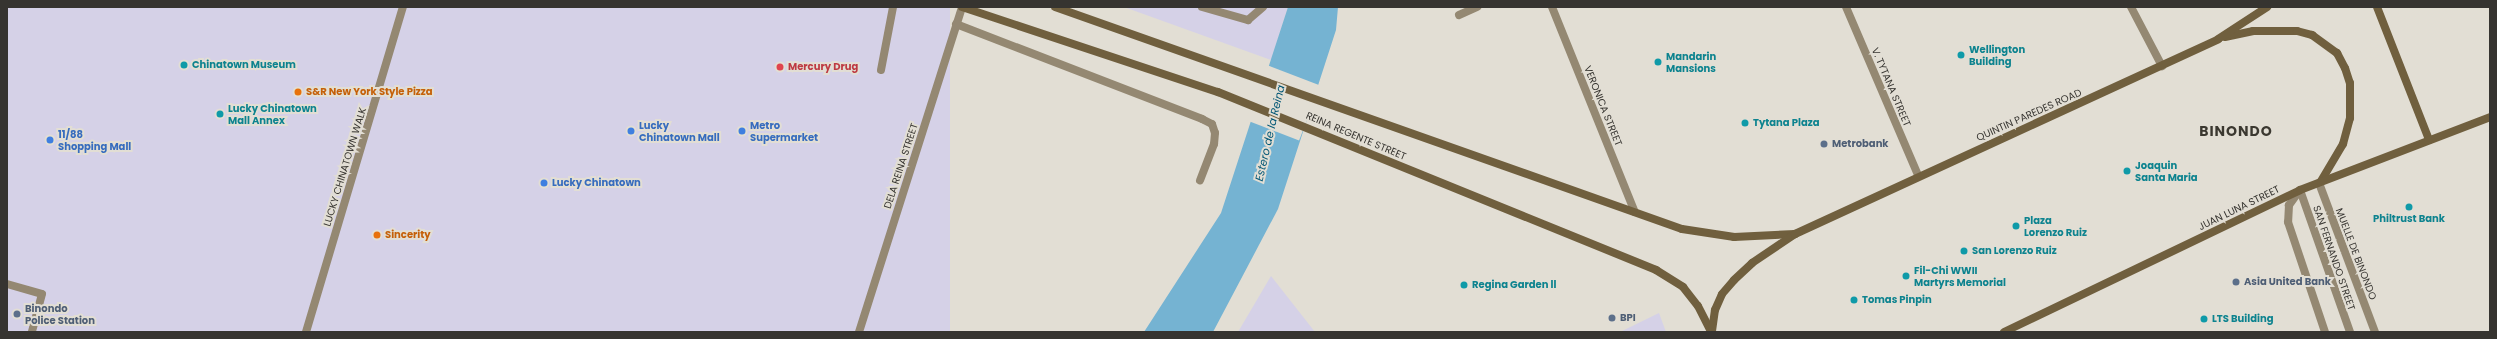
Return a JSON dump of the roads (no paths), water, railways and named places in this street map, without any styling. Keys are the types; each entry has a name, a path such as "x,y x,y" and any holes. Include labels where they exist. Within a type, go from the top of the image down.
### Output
{"main road":[{"name":"REINA REGENTE STREET","path":"962,7 1218,92 1307,126 1670,277 1691,296 1712,332"},
{"name":"REINA REGENTE STREET","path":"1055,7 1682,229 1722,236 1765,237 1795,234"},
{"name":"QUINTIN PAREDES ROAD","path":"1795,234 1918,175 2162,66 2218,39 2267,7"},
{"path":"2377,7 2429,140"},
{"path":"2218,39 2253,30 2297,31 2312,35 2337,53 2345,68 2350,83 2350,118 2343,144 2319,183"},
{"name":"JUAN LUNA STREET","path":"2004,332 2300,190 2490,117"},
{"path":"1712,332 1715,310 1728,287 1748,265 1795,234"}],"street":[{"name":"LUCKY CHINATOWN WALK","path":"306,332 403,7"},
{"path":"881,70 893,7"},
{"name":"DELA REINA STREET","path":"859,332 962,7"},
{"path":"1202,7 1248,20 1263,7"},
{"path":"1459,15 1477,7"},
{"name":"VERONICA STREET","path":"1552,7 1635,212"},
{"name":"V. TYTANA STREET","path":"1846,7 1918,175"},
{"path":"2131,7 2162,66"},
{"path":"956,24 1202,118 1212,124 1215,133 1214,144 1200,180"},
{"name":"MUELLE DE BINONDO","path":"2319,183 2375,332"},
{"path":"2300,190 2289,205 2288,222 2325,332"},
{"name":"SAN FERNANDO STREET","path":"2300,190 2350,332"},
{"path":"7,284 42,294 32,332"}],"water":[{"name":"Estero de la Reina","path":"1288,7 1338,7 1336,30 1278,209 1213,332 1144,332 1221,213"}],"place":[{"name":"Wellington Building","path":"1961,55"},
{"name":"Mandarin Mansions","path":"1658,62"},
{"name":"Chinatown Museum","path":"184,65"},
{"name":"Mercury Drug","path":"780,67"},
{"name":"S&R New York Style Pizza","path":"298,92"},
{"name":"Lucky Chinatown Mall Annex","path":"220,114"},
{"name":"Tytana Plaza","path":"1745,123"},
{"name":"Lucky Chinatown Mall","path":"631,131"},
{"name":"Metro Supermarket","path":"742,131"},
{"name":"11/88 Shopping Mall","path":"50,140"},
{"name":"Metrobank","path":"1824,144"},
{"name":"Joaquin Santa Maria","path":"2127,171"},
{"name":"Lucky Chinatown","path":"544,183"},
{"name":"Philtrust Bank","path":"2409,207"},
{"name":"Plaza Lorenzo Ruiz","path":"2016,226"},
{"name":"Sincerity","path":"377,235"},
{"name":"San Lorenzo Ruiz","path":"1964,251"},
{"name":"Fil-Chi WWII Martyrs Memorial","path":"1906,276"},
{"name":"Asia United Bank","path":"2236,282"},
{"name":"Regina Garden ll","path":"1464,285"},
{"name":"Tomas Pinpin","path":"1854,300"},
{"name":"Binondo Police Station","path":"17,314"},
{"name":"BPI","path":"1612,318"},
{"name":"LTS Building","path":"2204,319"}],"district":[{"name":"BINONDO","path":"2236,131"}]}
